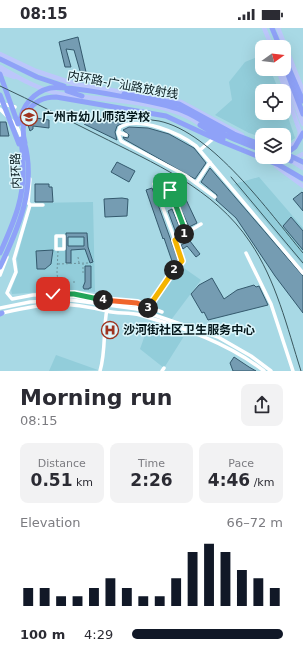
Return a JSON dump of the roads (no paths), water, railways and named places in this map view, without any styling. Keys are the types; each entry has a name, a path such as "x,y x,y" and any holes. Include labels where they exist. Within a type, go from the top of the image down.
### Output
{"highway":[{"path":"272,28 277,40"},
{"name":"内环路-广汕路放射线","path":"0,59 37,77 58,84 179,104 234,134 255,142"},
{"path":"0,62 47,84 82,96"},
{"name":"内环路","path":"0,73 25,144 29,169 27,197 19,224 0,266"},
{"path":"291,73 303,101"},
{"path":"289,76 303,114"},
{"path":"23,159 20,123 23,110 33,97 44,90 53,88 127,98 178,108 227,136 255,148"},
{"name":"内环路","path":"0,95 16,132 23,159 22,190 16,216 0,253"},
{"name":"内环路-广汕路放射线","path":"25,144 22,126 28,109 38,101 56,97 161,114 185,123 220,141 255,154"},
{"path":"200,125 227,141 255,153"},
{"path":"291,150 295,147 303,135"},
{"path":"291,158 303,162"},
{"name":"内环路-广汕路放射线","path":"276,164 303,179"}],"main road":[{"path":"264,28 270,40"},
{"path":"278,28 303,91"},
{"path":"0,54 36,71 75,84 181,102 255,141"},
{"path":"0,67 20,78"},
{"path":"294,67 303,101"},
{"path":"0,73 20,78 56,92 161,108 177,113 200,125 214,138 274,165 303,186"},
{"path":"281,76 301,124 299,138 294,145 291,146"},
{"path":"284,76 301,124 303,135"},
{"path":"303,154 291,161 303,168"}],"street":[{"path":"0,103 15,107"},
{"path":"0,109 16,125 26,146 30,165 29,204 14,259 16,272 7,293 12,299"},
{"path":"215,197 197,182 160,160 121,141 118,132 120,127 125,125 152,126 182,136 200,150 303,273"},
{"path":"118,132 126,134"},
{"path":"200,150 214,138"},
{"path":"197,182 210,162"},
{"path":"149,309 175,268 182,261 154,184"},
{"path":"170,190 186,233"},
{"path":"29,204 43,205"},
{"path":"0,275 29,204"},
{"path":"175,240 201,224"},
{"path":"246,253 271,304 293,371"},
{"path":"12,299 33,296 74,294 116,302 137,303 149,309 162,312"},
{"path":"10,306 12,299"},
{"path":"1,312 10,306 44,301 71,300 137,309 216,342 252,362 264,371"},
{"path":"137,303 137,309"},
{"path":"1,312 37,305 56,304 91,307 106,311 138,315 218,337 252,356 271,371"},
{"path":"100,371 104,360 106,311 108,306"},
{"path":"252,356 252,362"}],"railway":[{"path":"0,86 161,167 201,192 219,206 250,242 267,272 286,321 301,371"},
{"path":"64,114 76,117 100,119 147,119 159,121 179,128 199,140 238,176 303,253"},
{"path":"231,177 303,263"}],"place":[{"name":"广州市幼儿师范学校","path":"29,117"},
{"name":"沙河街社区卫生服务中心","path":"110,330"}]}
